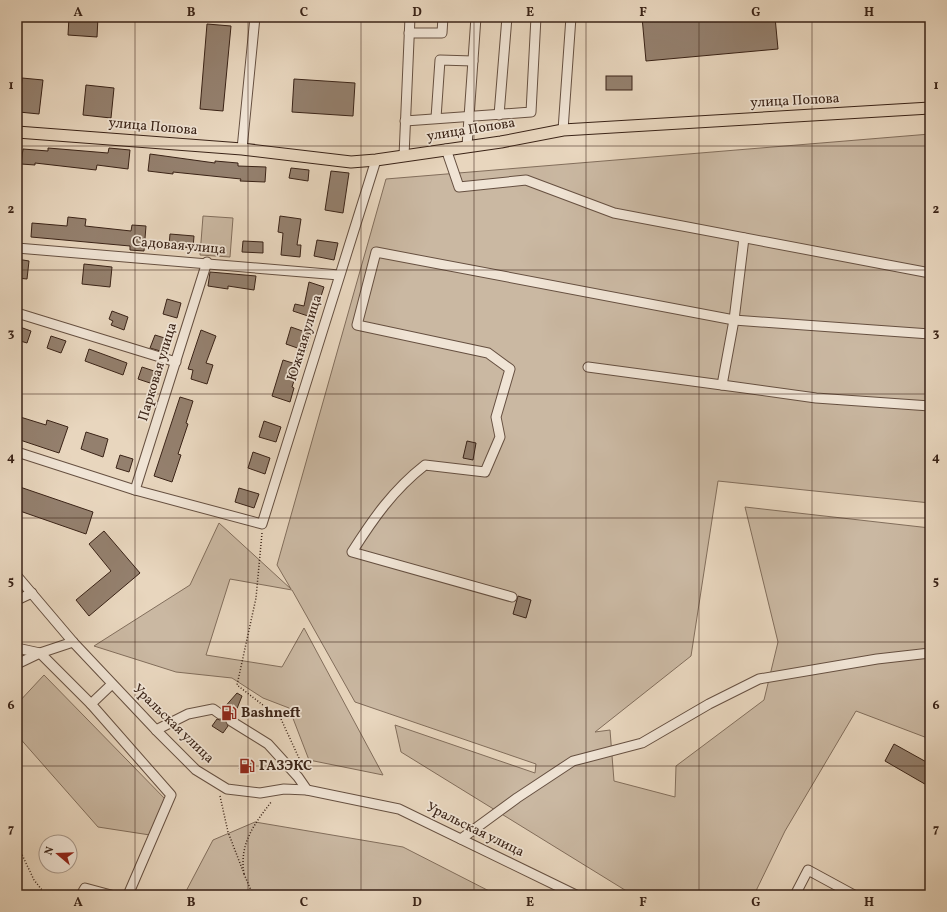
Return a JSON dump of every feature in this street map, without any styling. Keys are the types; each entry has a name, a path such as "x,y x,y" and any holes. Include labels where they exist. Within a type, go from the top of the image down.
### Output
{"main road":[{"name":"улица Попова","path":"17,132 242,149 351,162 376,160 502,142 563,130 930,108"}],"street":[{"path":"242,149 255,17"},
{"path":"404,156 410,17"},
{"path":"409,33 442,33 443,17"},
{"path":"467,146 476,17"},
{"path":"498,115 507,17"},
{"path":"405,121 531,112 536,17"},
{"path":"563,130 571,17"},
{"path":"436,118 440,60 473,61"},
{"path":"446,149 459,187 526,180 614,213 930,273"},
{"name":"Южная улица","path":"262,524 376,160"},
{"path":"722,385 734,320 744,238"},
{"name":"Садовая улица","path":"17,248 207,262 339,275"},
{"path":"512,597 352,552 385,505 405,480 425,465 485,472 500,437 496,417 510,369 488,353 357,325 376,252 734,320 930,334"},
{"name":"Парковая улица","path":"135,490 207,262"},
{"path":"17,314 176,362"},
{"path":"588,366 816,398 930,406"},
{"path":"17,452 135,490 262,524"},
{"name":"Уральская улица","path":"17,576 73,642 156,730 196,770 227,789 260,793 284,789 307,790 399,810 576,895"},
{"path":"17,600 32,593"},
{"path":"17,664 40,653 73,642"},
{"path":"17,648 40,653 91,704 171,795 128,895"},
{"path":"461,839 517,798 573,761 642,743 709,704 759,679 877,659 930,653"},
{"path":"91,704 112,684"},
{"path":"156,730 188,714 212,709 220,714"},
{"path":"231,721 268,744 298,777 307,790"},
{"path":"795,895 808,870 854,895"},
{"path":"81,895 84,888 111,895"}],"path":[{"path":"262,524 256,598 237,684 281,719 305,771 298,777"},
{"path":"217,782 228,832 252,895"},
{"path":"244,874 242,862 245,841 255,822 279,792 284,789"},
{"path":"17,844 34,880 46,895"}],"shaded area":[{"path":"930,134 930,503 718,481 691,656 595,732 610,730 614,781 675,797 676,766 764,700 778,642 745,507 930,528 930,739 856,711 785,831 754,895 633,895 401,752 395,725 535,773 536,764 355,702 292,590 230,579 206,655 282,667 304,628 383,775 309,760 289,708 263,698 232,678 176,672 94,646 190,585 219,523 291,589 277,565 386,179"},
{"path":"203,216 233,218 230,257 200,255"},
{"path":"44,675 169,803 150,835 98,827 17,735 17,704"},
{"path":"255,822 403,847 497,895 184,895 213,840"}],"building":[{"path":"69,17 98,17 97,37 68,35"},
{"path":"642,17 775,17 778,49 646,61"},
{"path":"207,24 231,26 223,111 200,109"},
{"path":"606,76 632,76 632,90 606,90"},
{"path":"22,78 43,80 39,114 19,112"},
{"path":"294,79 355,83 353,116 292,112"},
{"path":"86,85 114,88 111,118 83,115"},
{"path":"48,148 108,153 109,148 130,150 128,169 97,165 96,170 35,163 35,165 21,164 23,149 48,151"},
{"path":"150,154 215,163 215,161 238,163 238,166 266,167 265,182 240,181 241,179 173,172 173,174 148,171"},
{"path":"291,168 309,170 308,181 289,178"},
{"path":"331,171 349,173 343,213 325,210"},
{"path":"280,216 301,219 297,245 301,245 300,257 281,255 283,233 278,232"},
{"path":"68,217 86,219 85,226 131,231 132,225 146,226 144,251 130,250 130,246 31,237 32,223 67,226"},
{"path":"170,234 194,236 193,248 169,246"},
{"path":"317,240 338,243 334,260 314,256"},
{"path":"243,241 263,242 263,253 242,252"},
{"path":"17,259 29,261 27,279 17,278"},
{"path":"84,264 112,267 110,287 82,284"},
{"path":"210,272 256,276 254,290 228,286 228,289 208,286"},
{"path":"309,282 324,287 314,318 293,311 295,304 304,306"},
{"path":"167,299 181,303 177,318 163,314"},
{"path":"112,311 128,317 124,330 111,325 113,321 109,319"},
{"path":"17,326 31,331 27,343 17,340"},
{"path":"291,327 311,334 306,351 286,344"},
{"path":"201,330 216,336 206,363 213,365 207,384 191,379 193,370 188,369"},
{"path":"155,335 171,340 167,353 150,348"},
{"path":"51,336 66,341 61,353 47,348"},
{"path":"89,349 127,363 123,375 85,361"},
{"path":"283,360 299,365 292,387 294,388 290,402 272,396"},
{"path":"142,367 157,372 153,384 138,379"},
{"path":"180,397 193,401 186,423 188,424 178,454 181,455 172,482 154,476"},
{"path":"17,416 46,425 47,420 68,427 59,453 17,439"},
{"path":"264,421 281,427 276,442 259,437"},
{"path":"86,432 108,439 103,457 81,449"},
{"path":"467,441 476,443 473,460 463,458"},
{"path":"253,452 270,458 265,474 248,468"},
{"path":"120,455 133,459 129,472 116,468"},
{"path":"17,486 93,512 86,534 17,510"},
{"path":"239,488 259,494 254,508 235,502"},
{"path":"104,531 140,573 89,616 76,600 111,571 89,544"},
{"path":"518,596 531,600 526,618 513,614"},
{"path":"237,693 242,696 234,716 229,716 226,718 228,726 223,733 212,726 217,719 220,720 225,718 226,714 223,709"},
{"path":"894,744 930,764 930,787 885,761"},
{"path":"244,760 254,765 249,774 239,769"}],"place":[{"name":"Bashneft","path":"229,713"},
{"name":"ГАЗЭКС","path":"247,766"}]}
